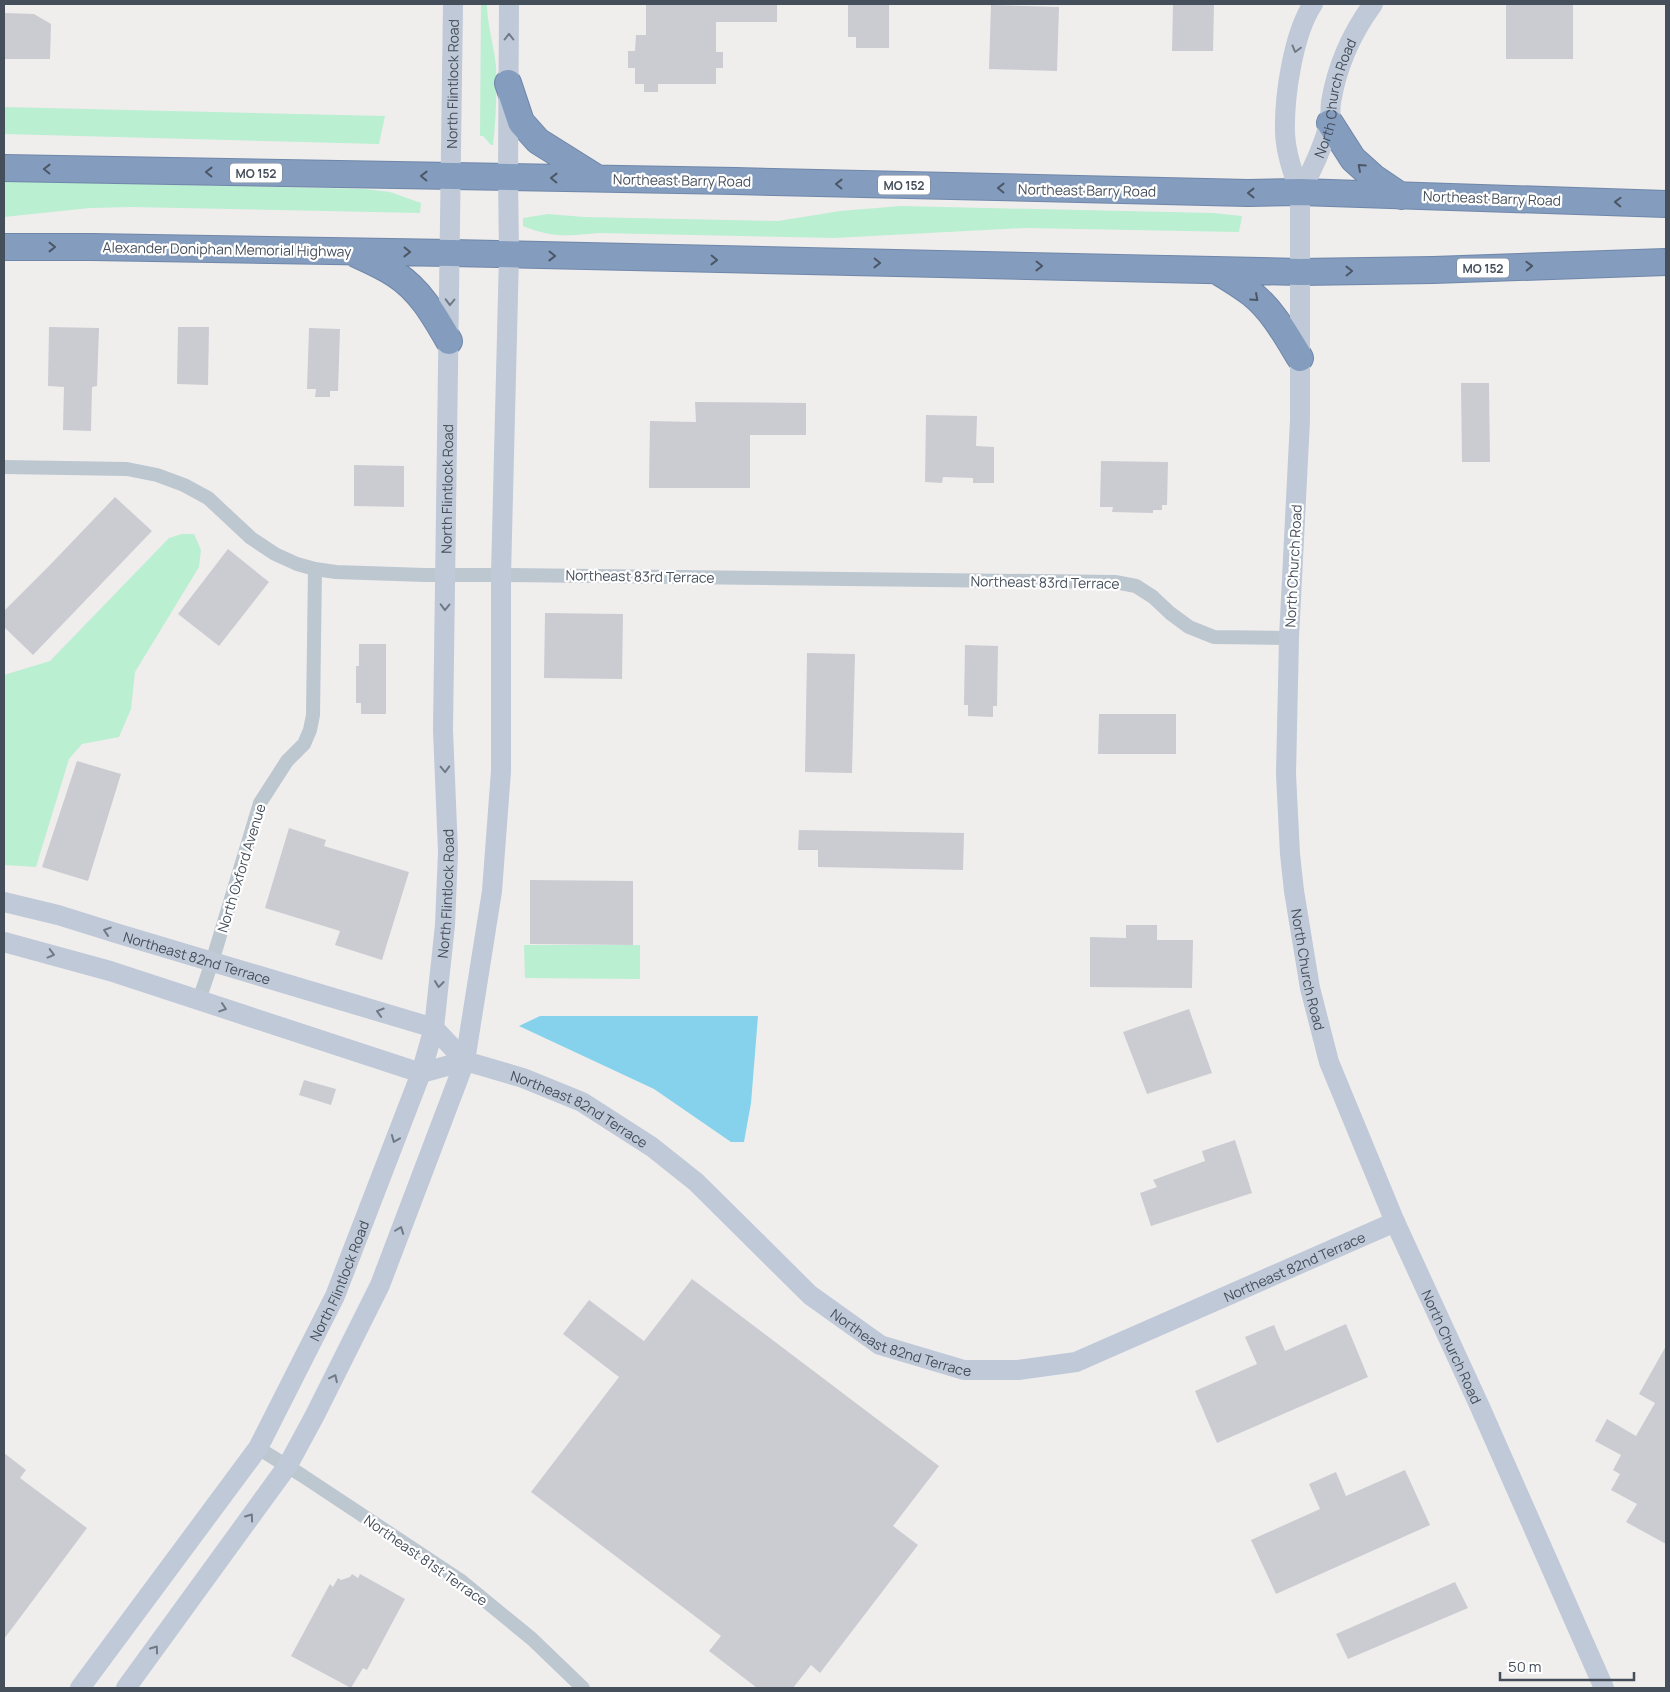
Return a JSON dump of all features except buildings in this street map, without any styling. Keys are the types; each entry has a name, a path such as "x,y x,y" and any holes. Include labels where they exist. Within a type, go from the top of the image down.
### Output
{"highway":[{"path":"508,83 521,122 538,141 598,179"},
{"path":"1330,123 1352,159 1373,177 1401,196"},
{"name":"MO 152","path":"4,168 508,177"},
{"name":"Northeast Barry Road","path":"508,177 1248,193 1300,192 1666,204"},
{"name":"Alexander Doniphan Memorial Highway","path":"4,247 451,253"},
{"path":"351,251 394,273 413,288 430,307 449,341"},
{"name":"MO 152","path":"451,253 1300,272 1433,270 1666,262"},
{"path":"1215,270 1251,293 1268,309 1300,358"}],"main road":[{"name":"North Flintlock Road","path":"80,1688 258,1448 335,1296 421,1073 434,1028 445,925 448,852 443,730 453,4"},
{"path":"126,1688 288,1465 316,1415 380,1284 465,1061 492,890 500,771 501,574 509,255 509,4"},
{"name":"North Church Road","path":"1313,4 1308,11 1297,44 1288,80 1285,134 1291,167 1300,192 1300,420 1289,638 1286,774 1294,891 1310,988 1329,1062 1395,1222 1480,1407 1604,1688"},
{"name":"North Church Road","path":"1300,192 1313,168 1330,123 1331,103 1349,42 1373,4"},
{"name":"Northeast 82nd Terrace","path":"4,902 58,915 434,1028"},
{"path":"4,942 110,971 421,1073 465,1061"},
{"path":"434,1028 465,1061"},
{"name":"Northeast 82nd Terrace","path":"465,1061 522,1078 582,1102 652,1147 696,1182 810,1295 880,1345 964,1370 1018,1370 1076,1362 1395,1222"}],"street":[{"name":"Northeast 83rd Terrace","path":"4,467 127,470 157,475 184,485 208,498 251,538 275,554 297,564 336,572 446,576 501,574 1115,582 1136,586 1153,597 1189,627 1214,637 1289,638"},
{"name":"North Oxford Avenue","path":"199,1000 260,803 287,761 304,744 310,730 313,715 315,569"},
{"name":"Northeast 81st Terrace","path":"258,1448 288,1465 460,1580 532,1639 583,1688"}],"green space":[{"path":"481,4 487,4 496,66 496,106 493,145 483,136 480,136"},
{"path":"4,107 385,116 379,144 4,134"},
{"path":"4,181 365,189 390,192 421,203 420,213 131,207 90,208 4,217"},
{"path":"901,206 1213,213 1242,216 1239,232 1025,228 834,238 598,233 560,235 543,233 523,226 523,218 548,214 584,217 778,221 840,211"},
{"path":"182,534 194,534 201,550 199,567 135,672 131,709 119,737 82,744 69,759 36,867 4,865 4,675 50,661 169,538"},
{"path":"524,945 640,945 640,979 525,978"}],"water":[{"path":"540,1016 758,1016 751,1103 744,1142 731,1142 654,1089 519,1026"}]}
